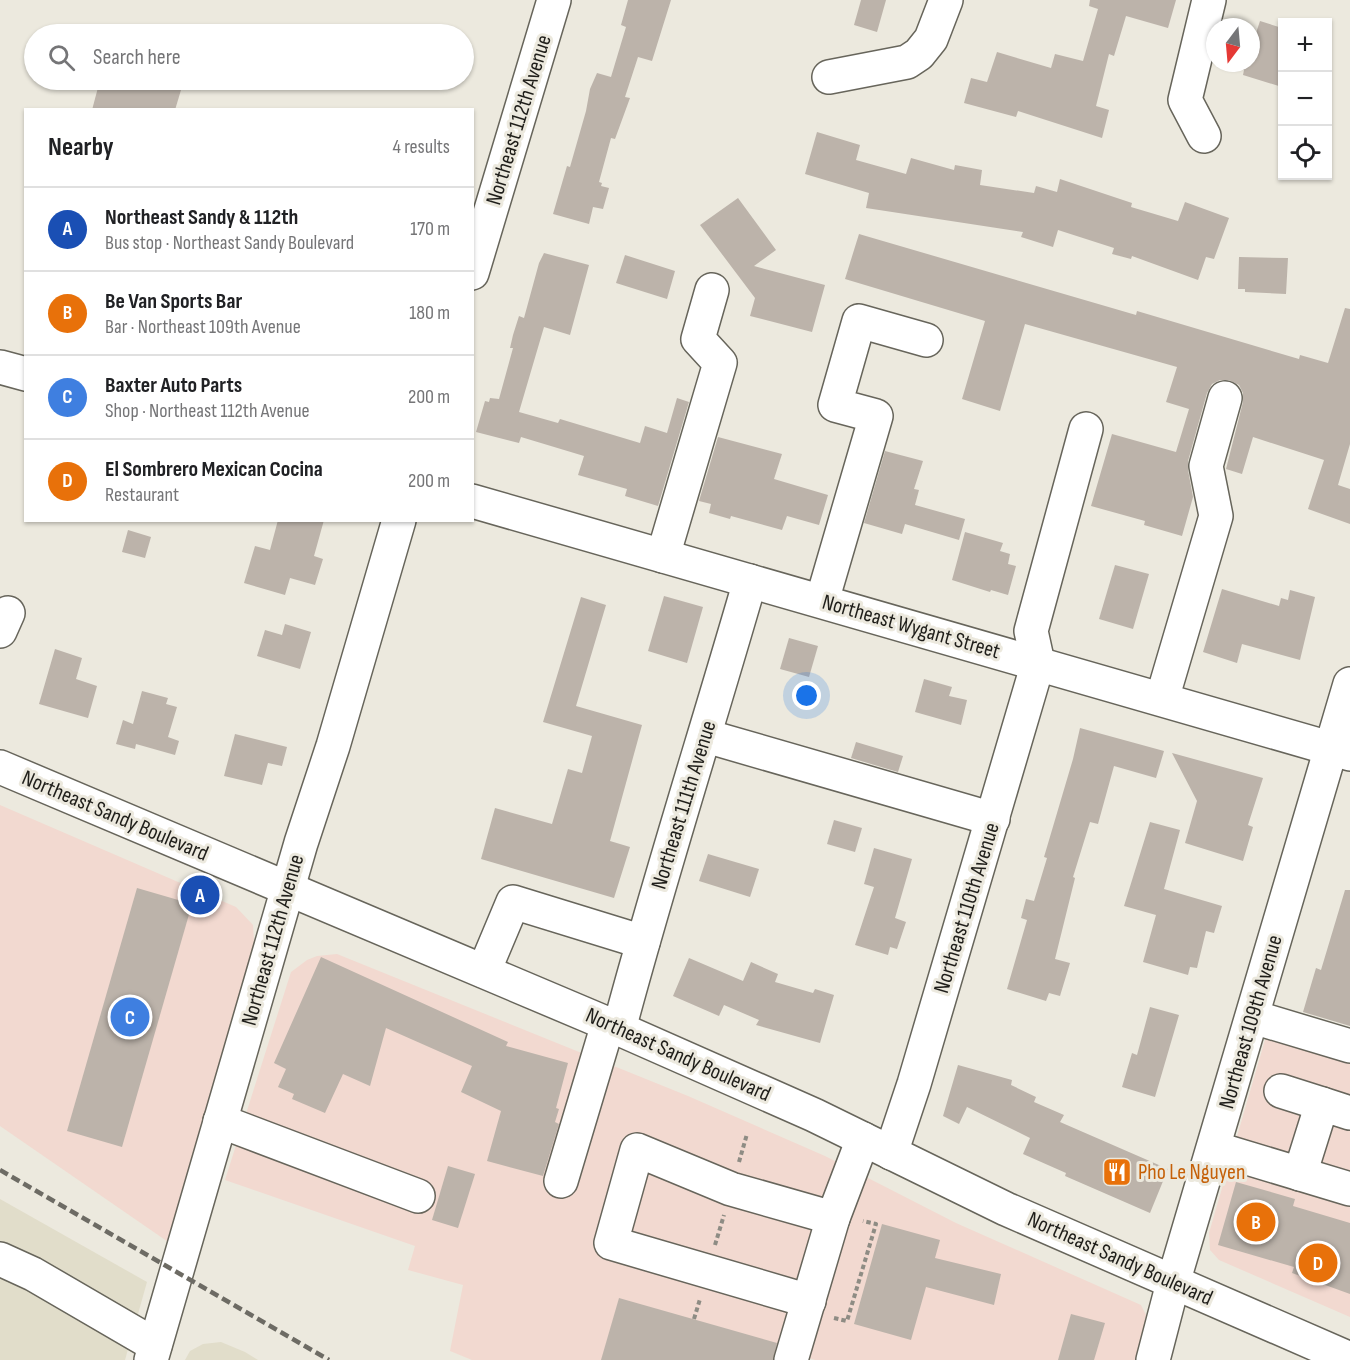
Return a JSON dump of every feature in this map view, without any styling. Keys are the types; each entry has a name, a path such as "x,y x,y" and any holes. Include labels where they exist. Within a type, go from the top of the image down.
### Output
{"street":[{"name":"Northeast 112th Avenue","path":"474,266 554,0"},
{"path":"829,77 907,62 919,54 931,39 946,0"},
{"path":"1204,136 1185,100 1209,0"},
{"path":"663,555 720,363 698,339 712,290"},
{"path":"822,601 876,416 835,405 859,321 926,340"},
{"path":"0,367 24,373"},
{"path":"1162,699 1216,516 1206,466 1225,398"},
{"path":"1038,663 1031,631 1086,429"},
{"name":"Northeast Wygant Street","path":"474,502 1341,752"},
{"name":"Northeast 112th Avenue","path":"153,1353 288,888 333,746 398,522"},
{"name":"Northeast 111th Avenue","path":"561,1180 643,942 706,736 750,580"},
{"name":"Northeast 110th Avenue","path":"891,1153 906,1110 1038,663"},
{"name":"Northeast 109th Avenue","path":"1153,1360 1173,1283 1252,1017 1341,752 1350,684"},
{"path":"706,736 993,819"},
{"name":"Northeast Sandy Boulevard","path":"0,767 614,1027 862,1139 1006,1209 1350,1359"},
{"path":"484,971 513,902 643,942"},
{"path":"1252,1017 1350,1046"},
{"path":"1281,1091 1336,1108 1300,1174"},
{"path":"220,1121 417,1196"},
{"path":"791,1360 833,1218 862,1139"},
{"path":"1214,1148 1350,1189"},
{"path":"809,1301 611,1243 637,1150 731,1189 833,1218"},
{"path":"0,1259 33,1274 153,1353"}],"path":[{"path":"694,1319 747,1134"}],"shaded area":[{"path":"0,805 236,907 253,925 254,943 174,1246 0,1126"},
{"path":"337,954 688,1096 825,1156 956,1223 1141,1305 1146,1315 1139,1360 815,1360 809,1358 808,1360 472,1360 450,1351 463,1285 408,1270 415,1246 225,1180 291,972 307,960 317,956"},
{"path":"1267,1033 1350,1058 1350,1317 1219,1260 1210,1250 1209,1233"},
{"path":"0,1199 147,1282 125,1360 0,1360"},
{"path":"221,1342 258,1360 185,1360 190,1351 203,1344"}],"building":[{"path":"628,0 671,0 652,61 638,57 625,97 630,98 615,139 611,138 599,182 602,183 601,186 609,188 603,209 593,207 589,224 553,214 567,166 570,167 590,89 597,73 611,77 626,27 621,25"},
{"path":"861,0 886,0 877,32 854,25"},
{"path":"1090,0 1176,0 1168,28 1126,16 1114,56 1109,54 1096,106 1109,110 1102,138 1018,111 1016,117 964,103 971,78 987,82 997,52 1051,68 1055,54 1083,61 1098,9 1089,6"},
{"path":"1260,21 1278,27 1278,86 1243,75 1244,72 1260,72"},
{"path":"97,90 181,90 176,108 93,108"},
{"path":"817,132 860,145 856,160 906,174 911,158 954,170 955,165 982,170 980,185 1034,193 1036,186 1057,192 1060,179 1132,203 1131,207 1178,221 1185,202 1229,218 1214,259 1206,257 1198,280 1132,256 1131,259 1112,254 1114,248 1058,230 1053,247 1021,237 1023,232 866,208 869,193 805,174"},
{"path":"738,198 776,250 754,266 825,285 812,332 750,316 755,298 700,225"},
{"path":"859,234 1136,315 1137,311 1299,359 1300,355 1328,363 1345,308 1350,309 1350,444 1338,485 1350,489 1350,524 1308,509 1324,460 1253,437 1242,474 1226,469 1243,402 1243,393 1239,385 1229,380 1220,380 1212,384 1207,393 1188,461 1193,497 1182,536 1144,525 1145,521 1091,506 1112,434 1176,452 1189,409 1166,402 1177,367 1025,324 1000,411 962,399 985,321 845,279"},
{"path":"544,253 589,265 570,335 544,327 519,412 558,423 560,419 640,443 645,426 667,433 677,398 689,402 658,506 625,496 627,489 578,475 584,456 521,437 519,443 476,432 485,401 489,402 490,398 499,399 513,348 510,348 513,335 519,316 524,318 539,263"},
{"path":"625,255 675,271 667,299 616,283"},
{"path":"1239,257 1288,258 1286,294 1245,292 1245,289 1238,289"},
{"path":"718,437 782,454 774,479 828,495 819,525 787,516 782,530 731,516 730,519 709,513 711,504 699,501"},
{"path":"885,451 923,461 914,489 919,490 915,505 965,519 959,540 905,524 902,534 864,523"},
{"path":"277,522 323,522 314,556 323,559 315,585 290,578 285,595 244,583 255,546 270,550"},
{"path":"128,530 151,537 145,558 122,552"},
{"path":"965,532 1003,543 1000,551 1010,554 1008,564 1016,566 1008,595 952,580"},
{"path":"1115,565 1149,574 1133,629 1099,619"},
{"path":"1222,589 1279,606 1281,598 1288,600 1290,590 1315,597 1300,660 1242,644 1237,663 1203,652"},
{"path":"664,596 703,607 687,663 648,651"},
{"path":"581,597 606,605 576,706 642,725 610,841 630,847 614,898 481,859 495,808 552,824 568,769 582,773 592,736 543,722"},
{"path":"285,624 311,632 300,669 257,656 265,630 282,635"},
{"path":"789,638 818,646 809,677 780,669"},
{"path":"55,649 82,658 76,679 97,686 88,718 39,704"},
{"path":"924,679 952,687 949,696 967,700 961,725 915,712"},
{"path":"142,691 168,698 166,704 177,707 168,737 179,741 175,755 136,744 135,749 116,744 123,720 133,724"},
{"path":"1080,728 1164,751 1156,778 1114,766 1098,824 1090,822 1073,877 1075,878 1055,959 1070,963 1060,996 1049,993 1046,1001 1007,989 1027,920 1021,918 1026,899 1034,901"},
{"path":"235,734 287,747 282,766 268,763 262,785 224,776"},
{"path":"856,742 903,756 898,772 851,758"},
{"path":"1172,753 1263,778 1248,825 1253,827 1243,861 1185,843 1197,801"},
{"path":"834,820 862,828 855,852 827,844"},
{"path":"1150,822 1180,830 1164,889 1222,906 1214,933 1206,931 1197,968 1190,967 1188,975 1143,962 1156,915 1124,906"},
{"path":"874,848 912,859 895,918 906,922 897,949 890,947 888,955 855,945 874,887 864,884"},
{"path":"708,854 759,869 750,897 699,881"},
{"path":"137,888 192,904 122,1147 67,1131"},
{"path":"1345,890 1350,890 1350,1026 1303,1012 1316,968 1321,970"},
{"path":"321,957 508,1042 506,1046 568,1063 556,1108 559,1109 555,1122 559,1124 543,1176 487,1161 501,1111 461,1092 472,1066 386,1028 370,1086 343,1074 325,1113 292,1099 294,1094 278,1087 286,1069 274,1063"},
{"path":"689,958 743,981 751,962 778,974 775,982 813,993 815,989 834,995 820,1043 756,1025 759,1020 724,1005 719,1016 673,996"},
{"path":"1150,1007 1179,1015 1155,1097 1122,1087 1132,1053 1137,1055"},
{"path":"958,1065 1012,1080 1011,1085 1036,1097 1034,1102 1064,1115 1060,1122 1168,1169 1150,1213 1065,1176 1066,1173 1023,1154 1030,1138 967,1107 959,1124 943,1116"},
{"path":"448,1166 475,1174 458,1228 432,1220"},
{"path":"1236,1182 1295,1199 1293,1206 1350,1223 1350,1294 1292,1273 1294,1267 1218,1245"},
{"path":"882,1224 940,1240 935,1258 1001,1274 994,1305 926,1287 911,1340 854,1324"},
{"path":"619,1298 777,1343 773,1360 601,1360"},
{"path":"1071,1314 1105,1323 1094,1360 1058,1360"}],"railway":[{"path":"0,1170 329,1360"}],"place":[{"name":"Northeast Sandy & 112th","path":"200,895"},
{"name":"Baxter Auto Parts","path":"130,1017"},
{"name":"Pho Le Nguyen","path":"1117,1172"},
{"name":"Be Van Sports Bar","path":"1256,1222"},
{"name":"El Sombrero Mexican Cocina","path":"1318,1263"}]}
